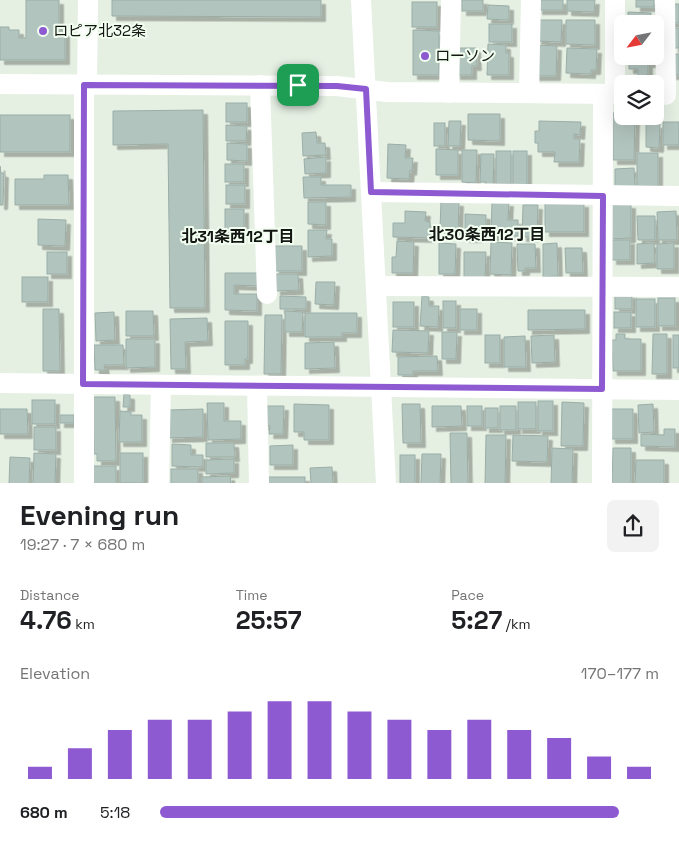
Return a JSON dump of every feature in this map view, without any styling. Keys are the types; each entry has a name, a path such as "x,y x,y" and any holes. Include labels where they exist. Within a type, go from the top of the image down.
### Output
{"street":[{"path":"84,483 83,384 88,0"},
{"path":"361,0 386,483"},
{"path":"449,93 450,0"},
{"path":"529,94 531,0"},
{"path":"614,75 615,0"},
{"path":"665,0 667,95"},
{"path":"0,84 337,86 387,92 614,94 603,196 602,483"},
{"path":"260,85 268,294"},
{"path":"371,192 679,196"},
{"path":"376,286 679,287"},
{"path":"0,383 679,390"},
{"path":"159,483 162,385"},
{"path":"257,386 259,483"}],"building":[{"name":"ロピア北32条","path":"26,0 59,0 59,32 65,32 65,60 0,60 0,27 9,27 9,30 19,30 19,38 26,38"},
{"path":"112,0 321,0 321,17 112,16"},
{"path":"462,0 483,0 483,11 462,11"},
{"path":"563,0 563,10 538,10 538,1"},
{"path":"567,0 595,0 594,12 567,11"},
{"path":"636,0 654,0 654,7 636,7"},
{"path":"412,2 437,2 437,27 412,27"},
{"path":"671,4 679,4 679,23 670,23"},
{"path":"488,5 509,6 509,20 487,19"},
{"path":"628,12 651,13 651,15 628,15"},
{"path":"537,20 562,20 561,42 537,41"},
{"path":"566,20 595,20 595,45 566,44"},
{"path":"489,24 512,24 512,42 489,42"},
{"path":"674,28 679,28 679,48 674,48"},
{"path":"413,30 439,31 439,75 413,75"},
{"path":"488,44 506,45 506,53 509,53 509,75 487,75"},
{"path":"536,45 557,46 556,76 535,76"},
{"path":"455,48 476,48 477,66 472,66 472,75 456,75"},
{"path":"567,48 597,49 596,70 591,70 591,74 566,73"},
{"path":"672,54 679,54 679,75 672,75"},
{"path":"629,65 648,65 648,75 638,75 638,69 629,69"},
{"path":"226,103 247,103 247,122 226,122"},
{"path":"203,110 205,308 170,308 168,144 113,145 113,111"},
{"path":"614,113 614,125 635,125 634,160 613,160"},
{"path":"468,114 500,114 500,141 468,140"},
{"path":"0,115 70,115 70,152 0,152"},
{"path":"449,121 461,121 460,146 448,146"},
{"path":"539,121 581,122 580,135 574,134 574,139 580,139 579,162 554,162 555,152 538,152 538,143 535,143 535,131 539,131"},
{"path":"664,122 679,122 679,145 663,145"},
{"path":"434,123 445,123 445,146 434,146"},
{"path":"226,125 247,126 246,141 226,141"},
{"path":"646,125 660,125 659,148 646,147"},
{"path":"316,132 317,143 325,143 326,155 303,156 302,133"},
{"path":"227,143 247,144 247,161 227,160"},
{"path":"388,144 406,145 405,158 413,158 409,179 387,178"},
{"path":"436,149 458,150 458,175 436,175"},
{"path":"462,150 477,150 476,183 462,182"},
{"path":"496,151 511,151 511,184 496,184"},
{"path":"513,151 527,151 527,185 513,185"},
{"path":"637,153 658,153 658,186 637,186"},
{"path":"481,154 494,154 493,186 486,185 486,182 480,182"},
{"path":"326,157 326,173 305,174 304,159"},
{"path":"225,164 244,164 244,182 225,182"},
{"path":"0,166 1,173 4,173 3,205 0,205"},
{"path":"634,168 635,186 615,186 615,169"},
{"path":"44,175 68,175 69,205 15,205 15,179 44,179"},
{"path":"303,177 321,177 321,185 351,185 351,197 304,198"},
{"path":"226,185 245,185 245,204 226,204"},
{"path":"441,201 459,202 458,230 440,229"},
{"path":"308,202 326,202 326,225 308,224"},
{"path":"492,202 509,202 508,220 518,220 518,236 491,236"},
{"path":"545,203 584,203 584,232 545,232"},
{"path":"611,204 631,204 631,238 611,239"},
{"path":"523,205 538,205 537,237 522,237"},
{"path":"225,209 244,209 244,232 225,232"},
{"path":"405,211 426,212 425,221 430,222 430,238 393,237 393,223 405,223"},
{"path":"676,211 677,240 658,240 657,212"},
{"path":"465,214 486,215 486,235 477,235 477,238 465,238"},
{"path":"637,216 655,216 655,240 638,240"},
{"path":"38,219 66,220 65,246 38,245"},
{"path":"308,230 327,230 326,239 332,239 332,256 308,257"},
{"path":"612,240 630,240 630,260 612,260"},
{"path":"397,241 414,242 413,273 392,273 392,257 396,257"},
{"path":"491,242 512,243 511,275 490,274"},
{"path":"439,243 456,244 455,274 439,274"},
{"path":"557,243 558,276 543,277 543,244"},
{"path":"654,243 655,263 637,264 637,244"},
{"path":"674,243 674,269 657,269 657,244"},
{"path":"517,244 535,244 536,268 525,268 525,271 518,271"},
{"path":"274,246 302,246 302,271 275,271"},
{"path":"565,248 582,248 583,273 566,273"},
{"path":"47,252 67,252 67,274 47,274"},
{"path":"464,252 486,252 485,278 464,277"},
{"path":"225,273 258,273 258,286 234,285 234,294 257,294 257,311 225,310"},
{"path":"276,274 298,274 299,290 276,291"},
{"path":"22,277 48,277 48,302 22,302"},
{"path":"316,282 335,282 334,305 315,304"},
{"path":"615,294 632,294 632,309 615,309"},
{"path":"280,296 306,297 306,309 280,309"},
{"path":"422,296 429,297 429,306 439,306 438,327 420,326"},
{"path":"658,298 675,298 675,326 658,326"},
{"path":"636,299 655,299 655,327 636,327"},
{"path":"443,301 456,301 456,328 443,328"},
{"path":"393,302 414,302 414,327 393,327"},
{"path":"43,309 59,309 60,371 43,371"},
{"path":"460,309 477,309 477,330 460,330"},
{"path":"528,310 585,310 585,329 528,330"},
{"path":"126,311 153,311 154,336 126,336"},
{"path":"285,311 303,312 302,332 285,332"},
{"path":"114,312 115,340 96,341 95,313"},
{"path":"614,312 631,312 631,328 614,328"},
{"path":"305,313 357,313 357,333 342,333 342,337 305,337"},
{"path":"265,315 282,315 281,374 264,374"},
{"path":"207,318 208,341 185,342 186,369 171,369 170,319"},
{"path":"225,321 248,321 248,359 245,359 245,365 225,365"},
{"path":"393,330 429,331 428,353 392,352"},
{"path":"442,332 457,332 456,359 442,359"},
{"path":"616,334 625,334 625,339 641,339 641,371 613,371 612,340 616,340"},
{"path":"653,334 667,334 667,374 652,374"},
{"path":"485,335 500,335 500,363 485,363"},
{"path":"554,335 555,362 532,363 531,336"},
{"path":"673,335 679,335 679,368 673,368"},
{"path":"525,336 526,367 504,367 504,337"},
{"path":"126,339 155,339 155,367 126,368"},
{"path":"334,342 335,368 305,369 305,343"},
{"path":"94,345 123,345 124,365 104,365 105,370 95,370"},
{"path":"437,356 438,371 413,371 413,375 398,375 398,357"},
{"path":"124,394 130,395 130,407 123,407"},
{"path":"93,397 115,397 116,461 97,461 97,454 94,454"},
{"path":"32,400 55,400 55,424 32,424"},
{"path":"538,401 553,401 553,431 538,431"},
{"path":"518,402 536,402 536,429 518,429"},
{"path":"562,402 584,403 583,446 561,446"},
{"path":"207,403 224,403 224,421 241,421 241,439 208,440"},
{"path":"294,404 329,405 329,440 304,440 304,432 294,432"},
{"path":"402,404 420,404 421,443 403,443"},
{"path":"653,404 654,432 639,433 638,405"},
{"path":"265,406 284,406 283,434 269,434 270,426 264,426"},
{"path":"432,406 461,406 462,426 432,427"},
{"path":"467,406 482,406 482,426 467,426"},
{"path":"500,406 516,406 516,430 500,430"},
{"path":"485,408 498,408 498,428 485,428"},
{"path":"0,409 27,409 28,434 0,434"},
{"path":"203,409 203,437 168,438 168,410"},
{"path":"610,409 633,409 633,439 611,439"},
{"path":"120,411 131,412 131,415 142,415 142,442 119,442"},
{"path":"60,415 74,415 74,423 60,423"},
{"path":"34,427 56,427 56,450 34,450"},
{"path":"664,429 675,429 675,447 641,446 641,434 664,435"},
{"path":"450,433 467,433 468,483 451,483"},
{"path":"486,435 506,435 505,483 485,483"},
{"path":"513,435 548,436 547,462 512,461"},
{"path":"206,443 234,443 235,457 206,457"},
{"path":"172,444 191,445 191,455 203,455 203,467 172,466"},
{"path":"293,445 293,465 270,465 270,446"},
{"path":"552,448 573,449 572,483 551,483"},
{"path":"613,448 631,448 631,483 612,483"},
{"path":"34,453 56,454 55,483 33,483"},
{"path":"120,453 143,453 143,483 120,483"},
{"path":"422,454 441,454 440,483 421,483"},
{"path":"400,455 415,455 415,483 400,483"},
{"path":"10,457 30,458 29,483 9,483"},
{"path":"234,459 234,473 206,474 206,460"},
{"path":"636,460 664,460 664,483 635,483"},
{"path":"92,466 116,466 116,483 92,483"},
{"path":"332,467 333,483 311,483 310,468"},
{"path":"171,469 198,469 198,483 171,483"},
{"path":"230,476 231,483 202,483 202,477"},
{"path":"266,477 305,477 305,483 266,483"}],"place":[{"name":"ロピア北32条","path":"43,31"},
{"name":"ローソン","path":"425,56"}],"district":[{"name":"北30条西12丁目","path":"487,234"},
{"name":"北31条西12丁目","path":"238,236"}],"route":[{"path":"84,85 298,85 366,89 371,192 603,196 602,389 83,384 84,85"}]}
